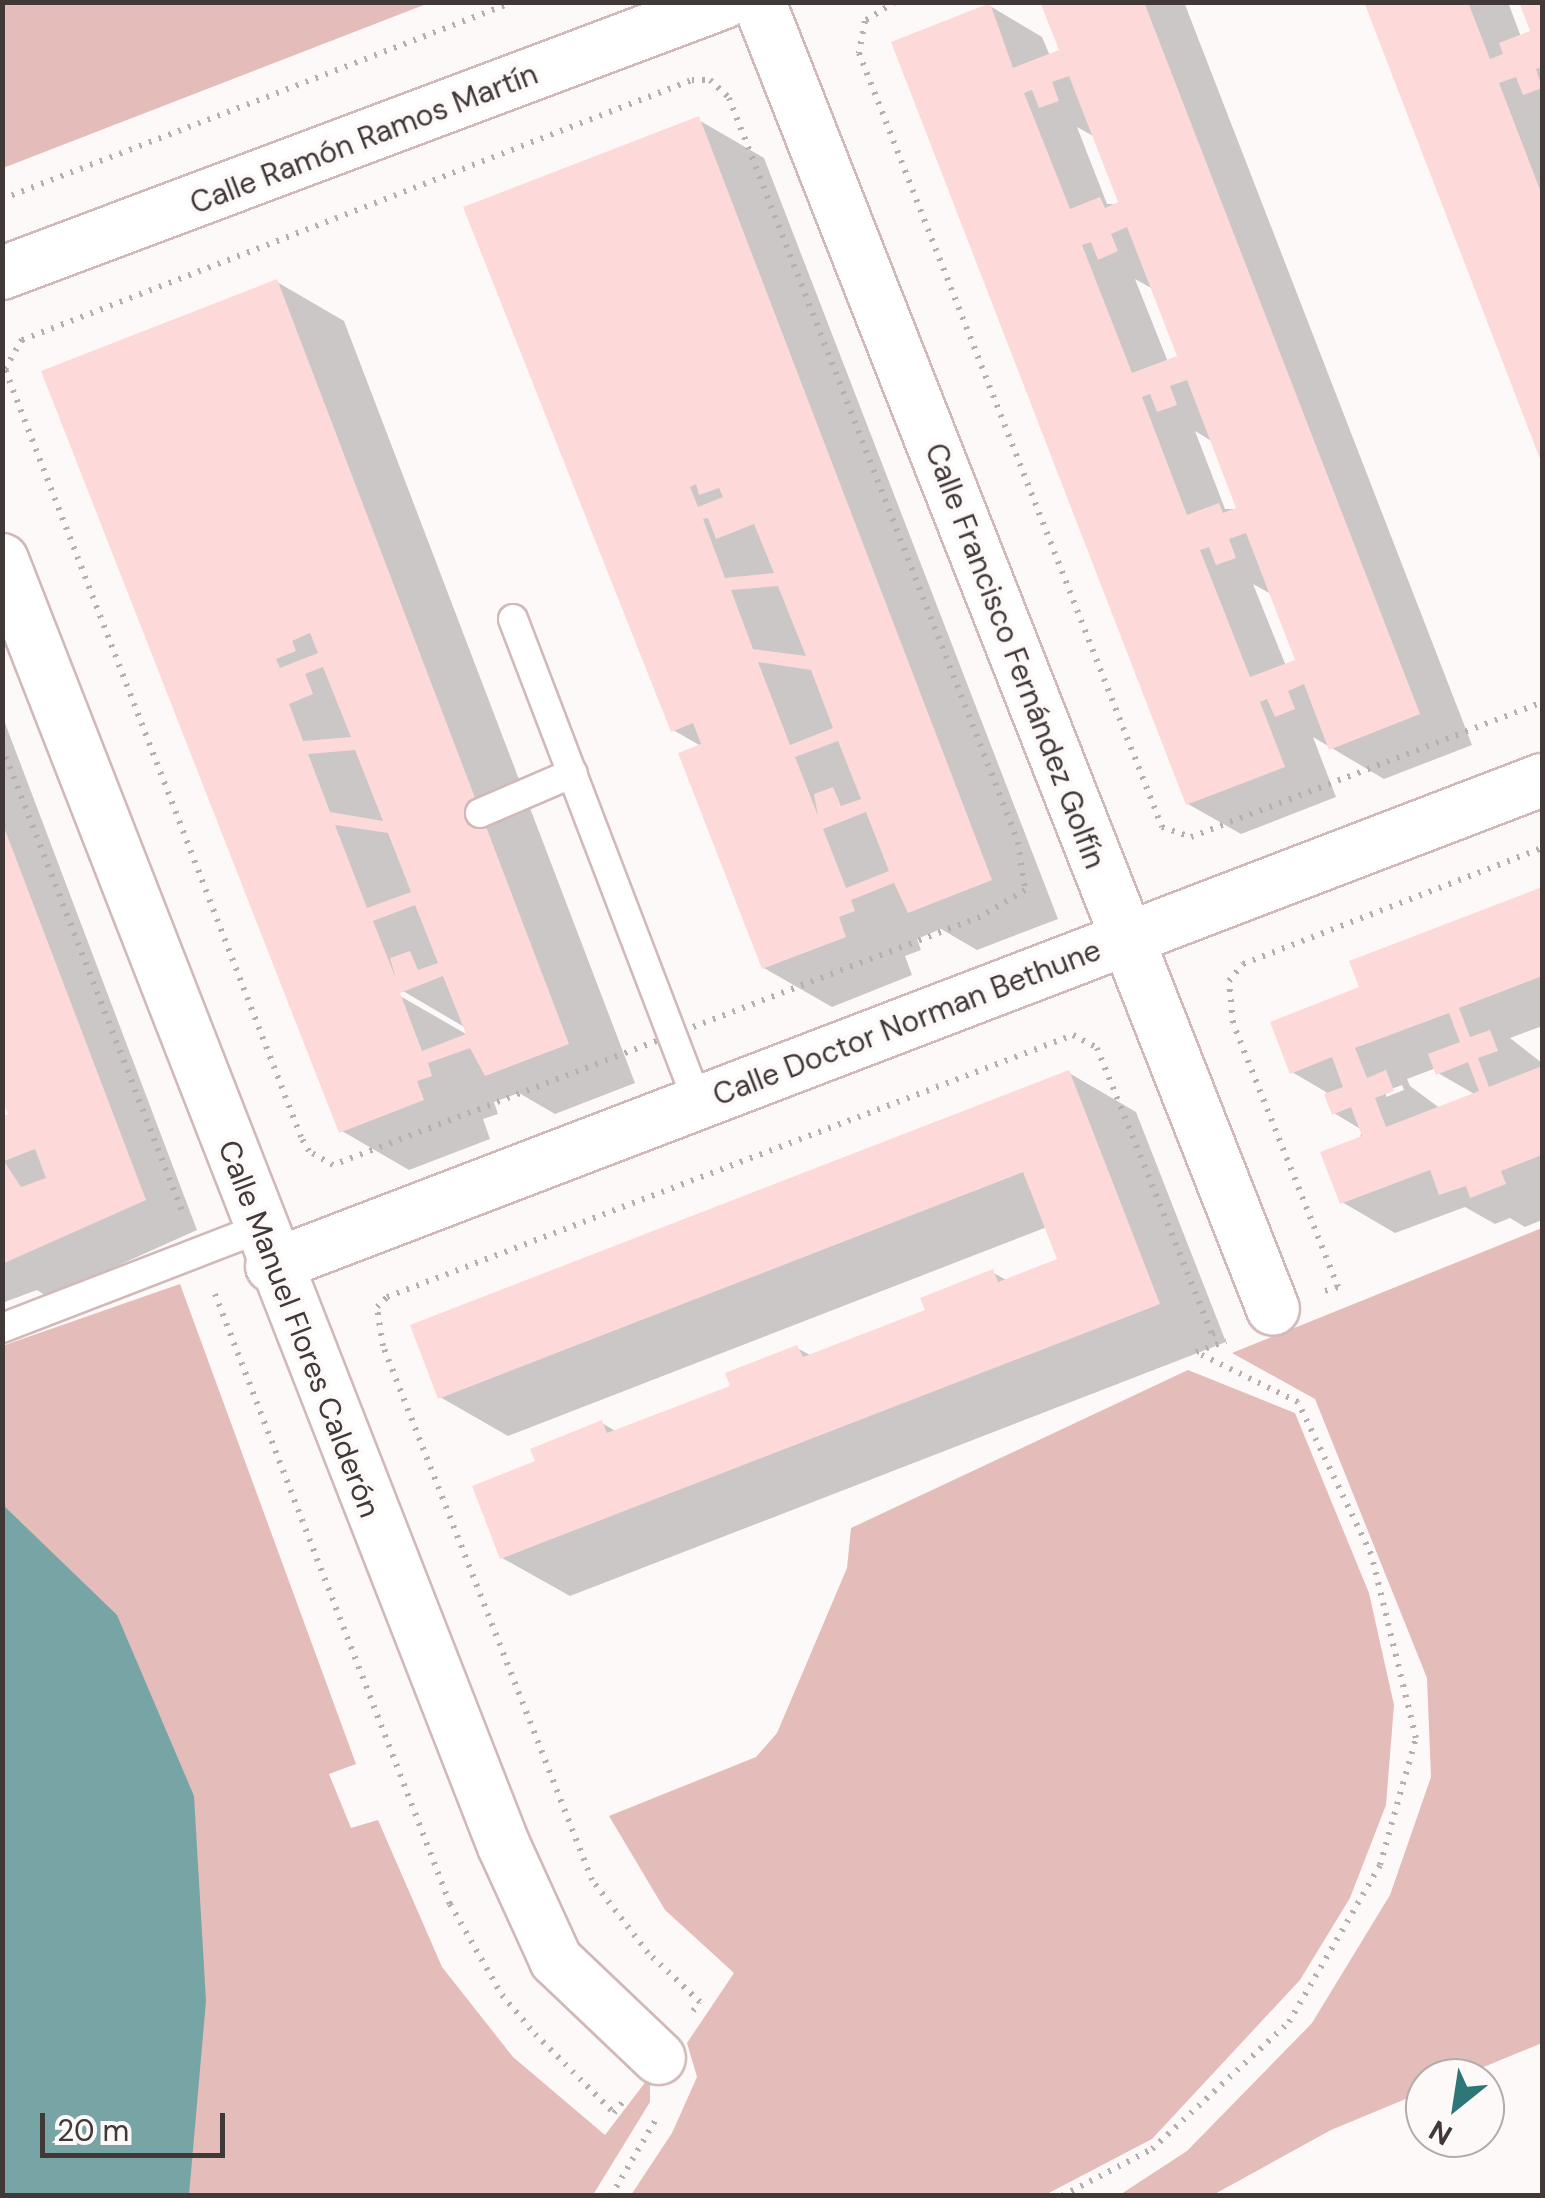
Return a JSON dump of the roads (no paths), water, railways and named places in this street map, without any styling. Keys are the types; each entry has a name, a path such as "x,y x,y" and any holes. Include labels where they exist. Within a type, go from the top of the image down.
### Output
{"street":[{"name":"Calle Ramón Ramos Martín","path":"2,273 724,2"},
{"name":"Calle Francisco Fernández Golfín","path":"760,2 1272,1309"},
{"name":"Calle Manuel Flores Calderón","path":"2,560 265,1247 504,1846 556,1960 659,2058"},
{"name":"Calle Doctor Norman Bethune","path":"265,1247 698,1103 1542,780"}],"lane":[{"path":"513,620 698,1103"},
{"path":"480,814 573,773"},
{"path":"2,1328 265,1247"}],"water":[{"path":"2,1504 117,1615 194,1796 206,2001 189,2195 3,2195"}]}
